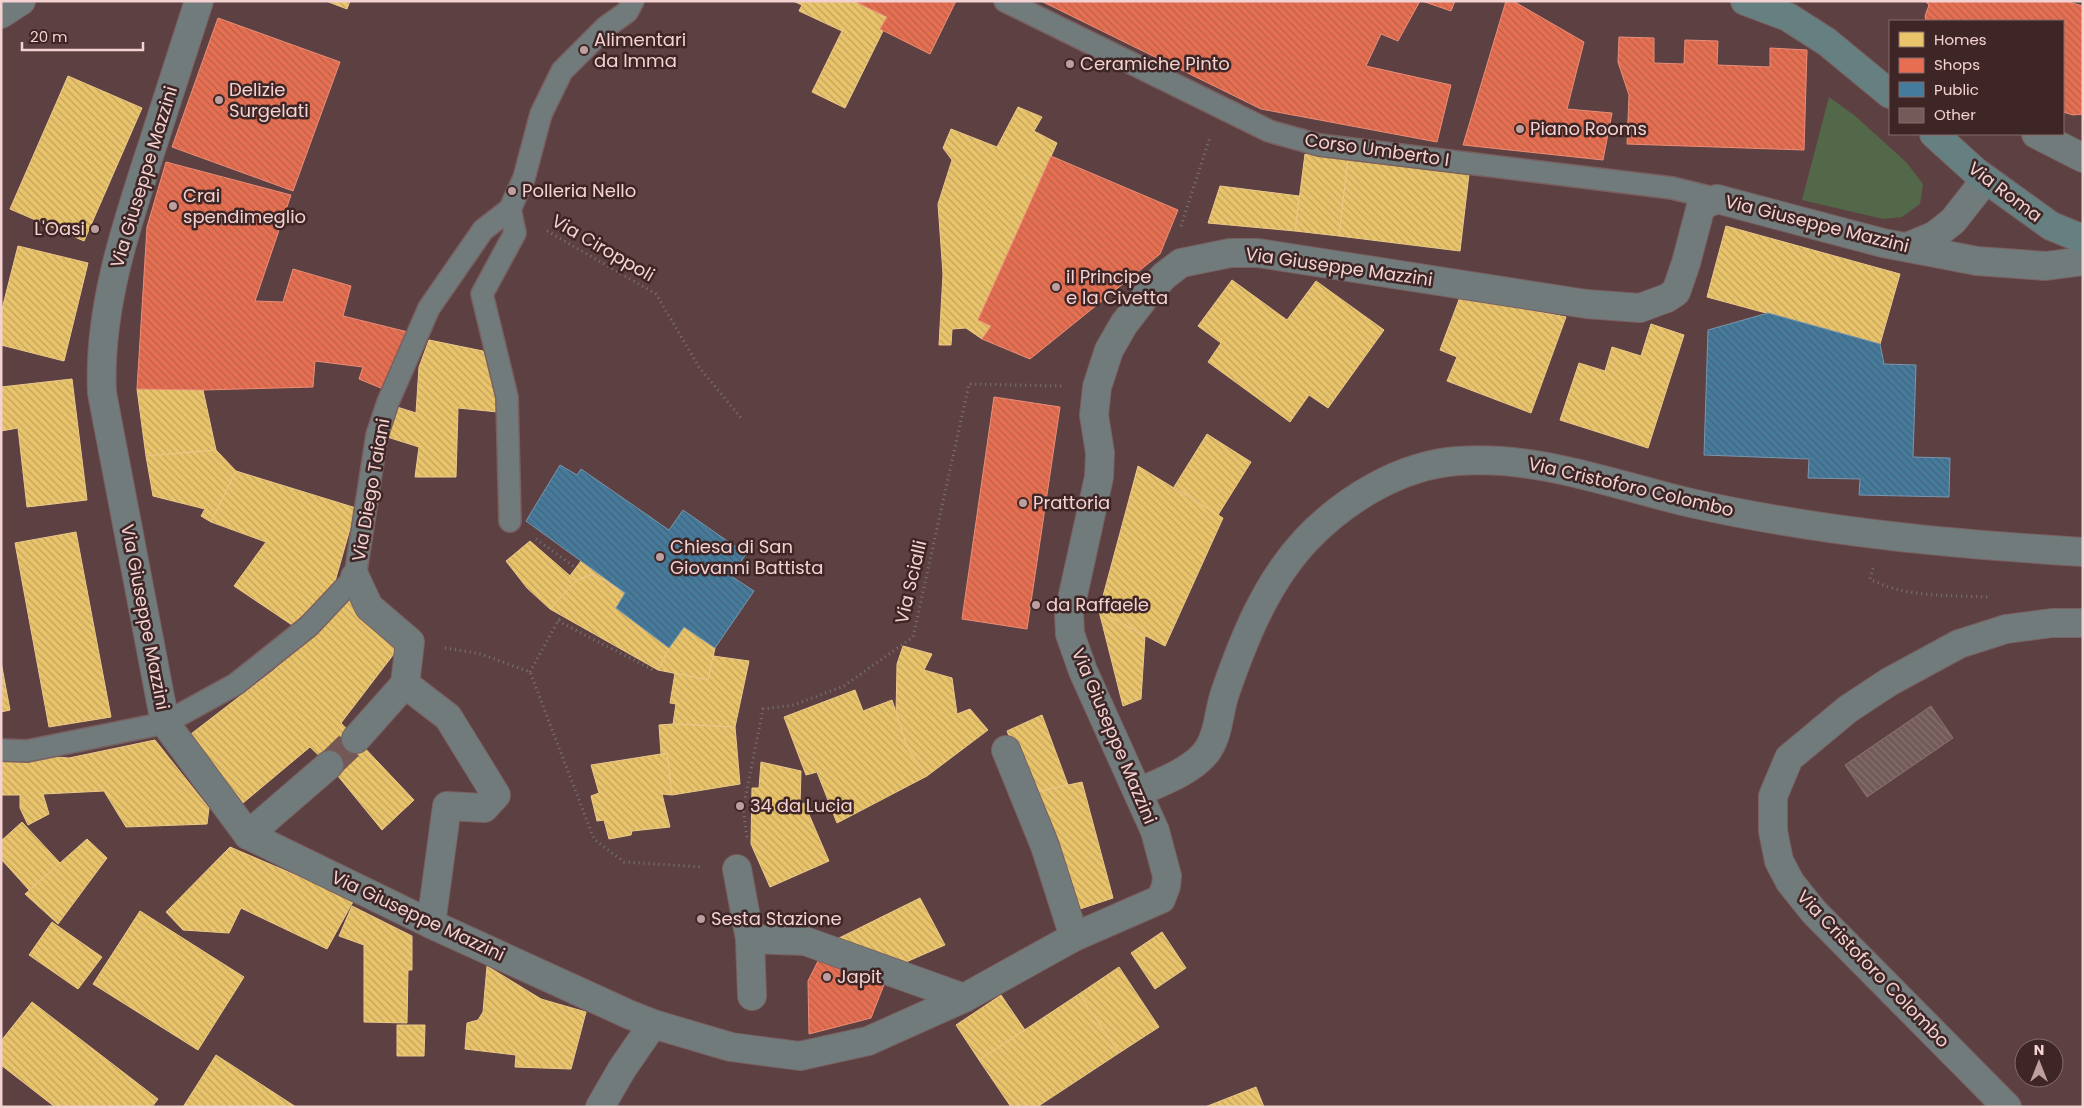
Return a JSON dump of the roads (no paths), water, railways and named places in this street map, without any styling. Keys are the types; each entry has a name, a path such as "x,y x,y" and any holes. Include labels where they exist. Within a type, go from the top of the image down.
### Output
{"main road":[{"path":"1744,1 1788,17 1827,42 1887,86"},
{"name":"Via Roma","path":"1935,135 1986,179 2051,226 2083,239"}],"street":[{"path":"1,14 21,1"},
{"name":"Via Giuseppe Mazzini","path":"199,1 128,220 115,272 101,363 102,393 165,723 248,835 431,924 653,1024 731,1047 800,1056 868,1041 964,998 1074,936 1161,899 1166,886 1167,876 1154,831 1082,671 1070,634 1069,613 1099,477 1100,452 1094,415 1097,387 1109,350 1124,324 1151,290 1181,263 1230,253 1258,253 1586,304 1640,308 1667,298 1676,292 1686,264 1701,206 1716,199 1907,247 1977,261 2046,266 2083,261"},
{"path":"2038,135 2083,158"},
{"path":"1907,247 1934,236 1953,221 1986,179"},
{"name":"Via Cristoforo Colombo","path":"1138,792 1166,780 1192,765 1209,748 1223,697 1248,630 1279,573 1307,539 1370,489 1416,467 1458,460 1506,460 1563,469 1691,503 1883,536 1976,546 2083,552"},
{"path":"355,577 370,607 410,642 405,684 356,739"},
{"name":"Via Cristoforo Colombo","path":"2007,1107 1814,912 1790,882 1779,861 1773,831 1773,796 1790,758 1848,709 1889,682 1960,644 2006,629 2083,623"},
{"path":"405,684 448,717 496,795 484,808 446,806 431,924"},
{"path":"1006,750 1045,846 1074,936"},
{"path":"248,835 329,765"},
{"path":"737,869 750,939 752,996"},
{"path":"750,939 805,940 964,998"},
{"path":"600,1107 622,1069 653,1024"}],"lane":[{"name":"Via Diego Taiani","path":"1,750 27,752 165,723 236,684 309,626 355,577 377,435 388,402 429,308 483,230 510,209 524,178 542,114 562,71 606,27 627,12 633,1"},
{"name":"Corso Umberto I","path":"1005,1 1269,131 1319,146 1672,188 1716,199"},
{"path":"510,209 515,233 482,294 507,397 510,521"}],"tunnel":[{"path":"329,765 356,739"}],"place":[{"name":"Alimentari da Imma","path":"584,50"},
{"name":"Ceramiche Pinto","path":"1070,64"},
{"name":"Delizie Surgelati","path":"219,100"},
{"name":"Piano Rooms","path":"1520,129"},
{"name":"Polleria Nello","path":"512,191"},
{"name":"Crai spendimeglio","path":"173,206"},
{"name":"L'Oasi","path":"95,229"},
{"name":"il Principe e la Civetta","path":"1056,287"},
{"name":"Prattoria","path":"1023,503"},
{"name":"Chiesa di San Giovanni Battista","path":"660,557"},
{"name":"da Raffaele","path":"1036,605"},
{"name":"34 da Lucia","path":"740,806"},
{"name":"Sesta Stazione","path":"701,919"},
{"name":"Japit","path":"827,977"}]}
